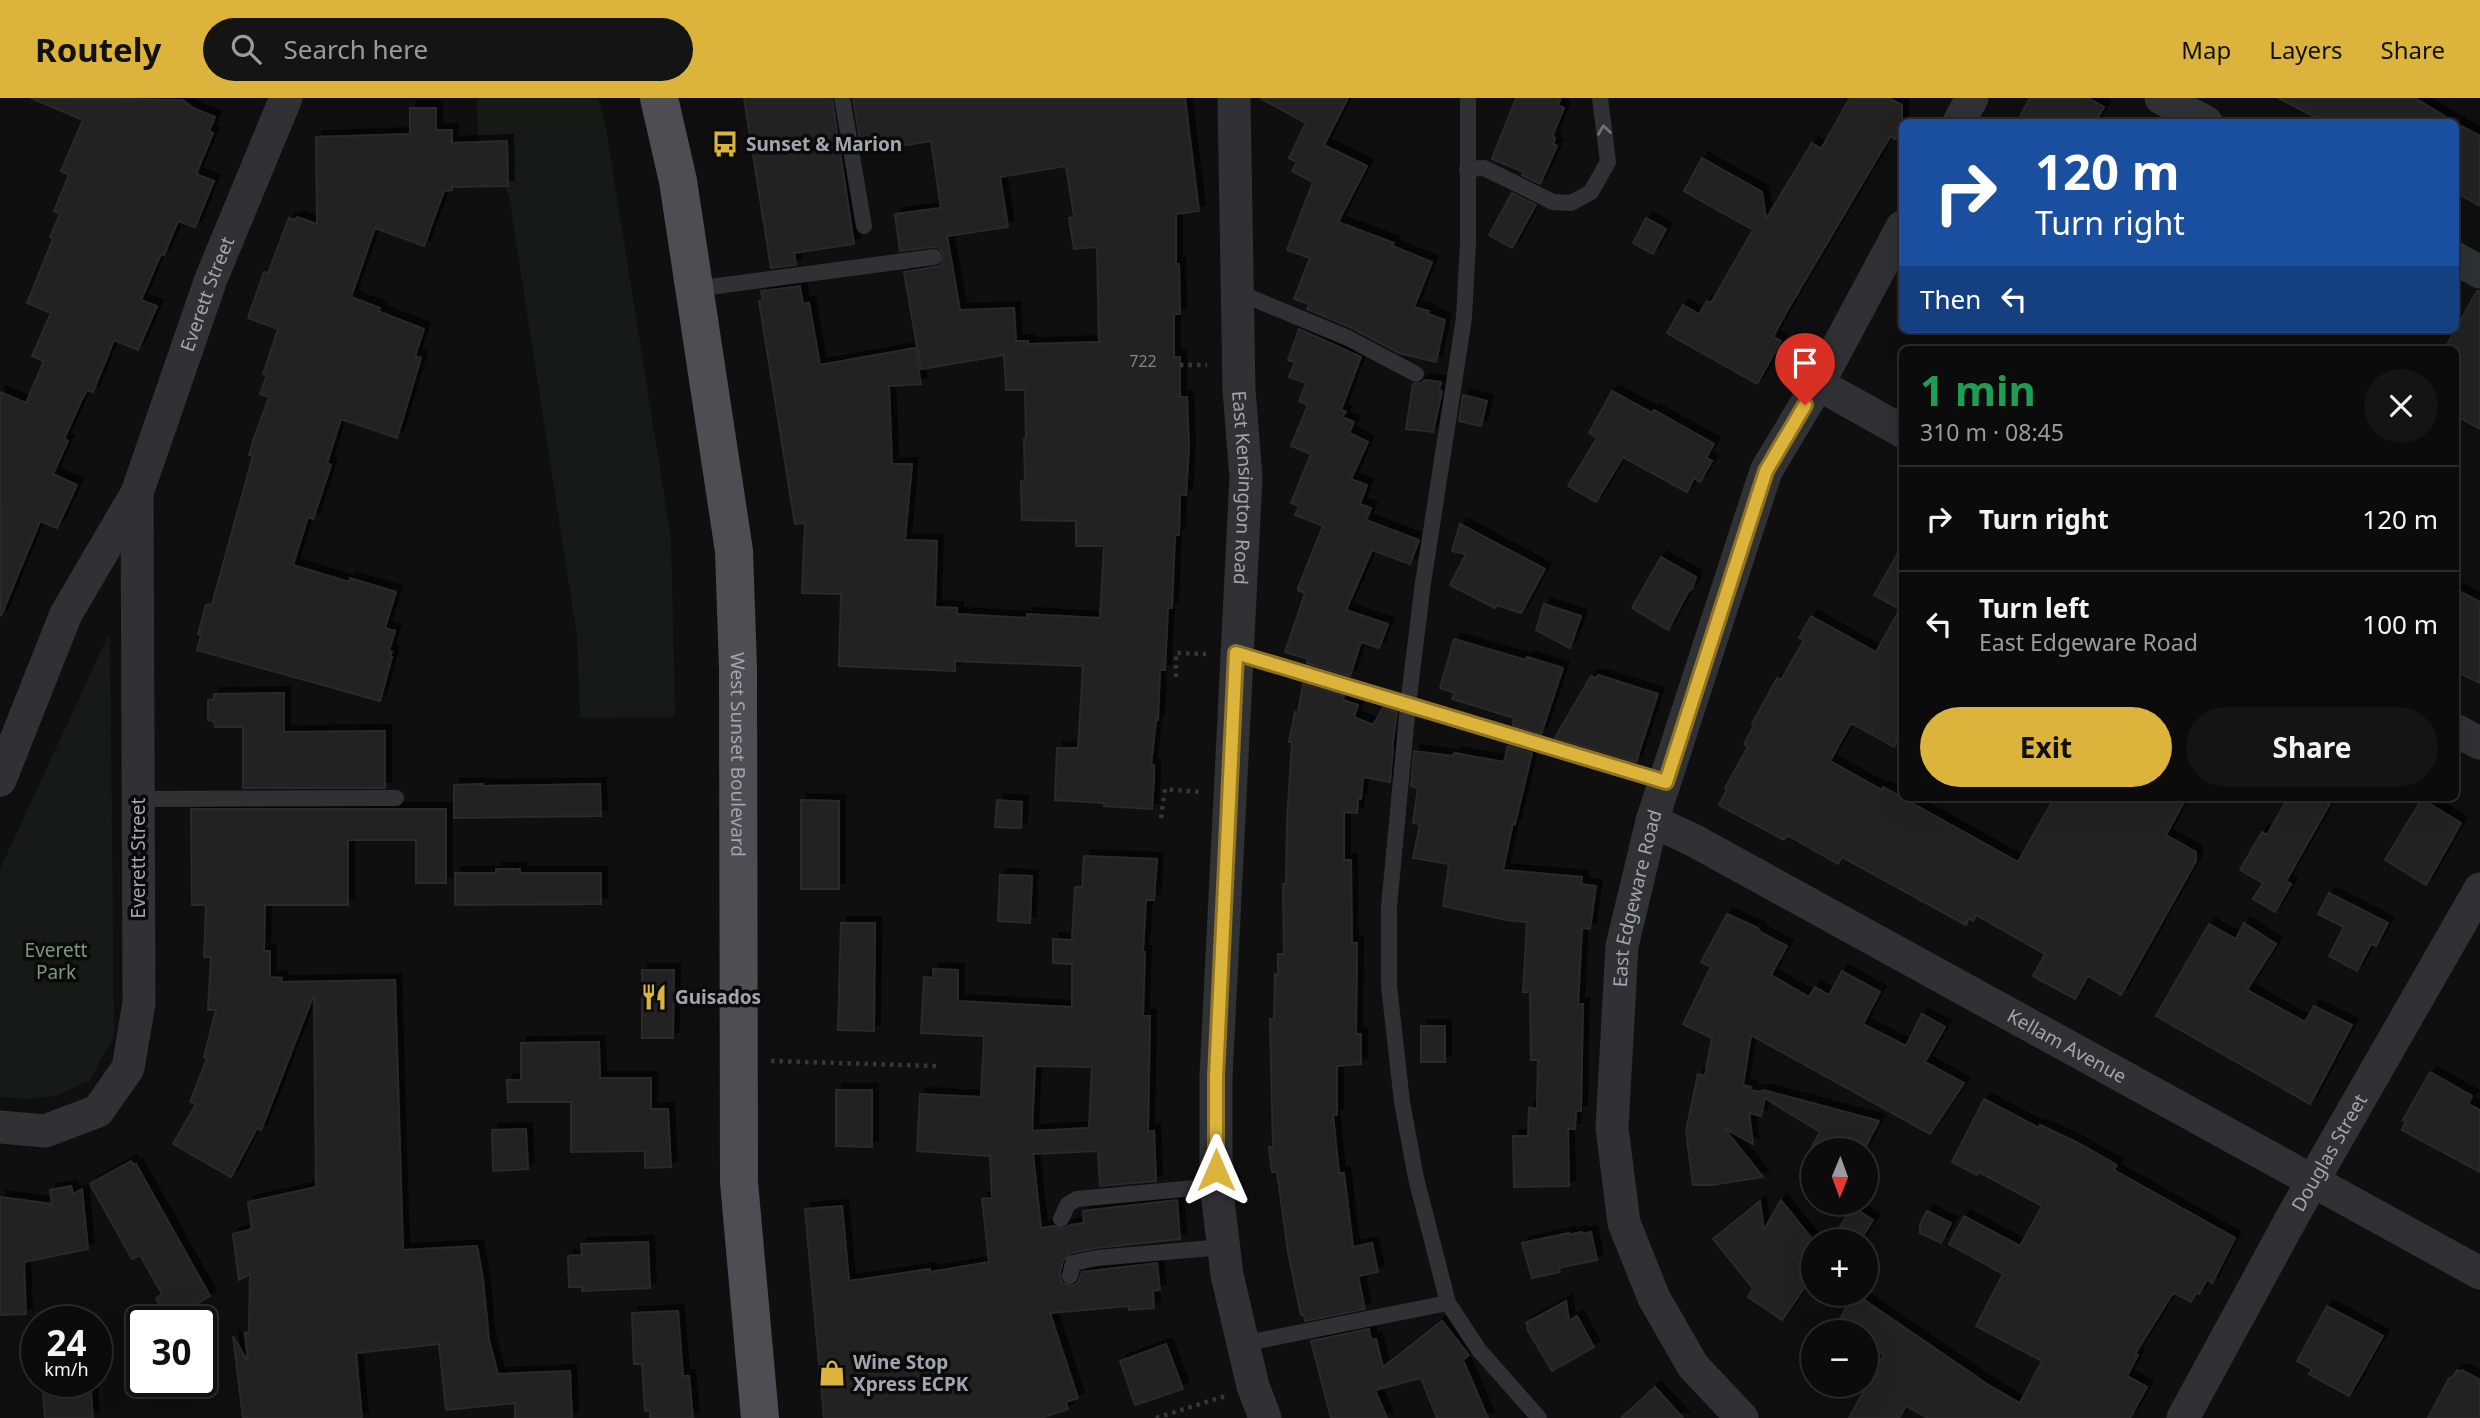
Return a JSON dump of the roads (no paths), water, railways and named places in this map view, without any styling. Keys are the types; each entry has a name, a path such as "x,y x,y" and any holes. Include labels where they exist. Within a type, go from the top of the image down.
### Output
{"main road":[{"name":"West Sunset Boulevard","path":"659,98 678,180 734,551 738,668 738,1060 741,1206 760,1418"}],"street":[{"name":"Everett Street","path":"0,779 66,614 137,493 211,279 286,98"},
{"name":"East Kensington Road","path":"1234,98 1239,390 1246,477 1221,654 1216,1186 1227,1275 1253,1387 1265,1418"},
{"path":"1961,119 1972,98"},
{"path":"2161,98 2200,119"},
{"name":"East Edgeware Road","path":"1742,1418 1693,1366 1654,1298 1624,1223 1612,1128 1622,946 1652,821 1766,471 1818,384 1899,233"},
{"path":"2459,260 2480,272"},
{"path":"1818,384 1899,428"},
{"name":"Everett Street","path":"0,1127 45,1131 98,1111 128,1068 139,1003 137,493"},
{"path":"2459,732 2480,743"},
{"name":"Kellam Avenue","path":"1652,821 1693,840 2312,1183 2480,1273"},
{"name":"Douglas Street","path":"2183,1418 2312,1183 2480,889"}],"lane":[{"path":"842,98 864,226"},
{"path":"1468,98 1468,243 1464,318 1423,583 1408,705 1389,907 1389,986 1402,1102 1416,1178 1448,1303 1479,1350 1539,1418"},
{"path":"1467,169 1484,167 1553,202 1571,203 1591,192 1608,162 1600,98"},
{"path":"695,289 934,257"},
{"path":"1236,292 1348,338 1416,374"},
{"path":"1221,654 1408,705 1666,782"},
{"path":"138,799 396,798"},
{"path":"1061,1219 1069,1204 1077,1199 1216,1186"},
{"path":"1070,1276 1073,1263 1097,1258 1223,1247"},
{"path":"1242,1344 1448,1303"}],"place":[{"name":"Sunset & Marion","path":"725,144"},
{"name":"Guisados","path":"654,997"},
{"name":"Wine Stop Xpress ECPK","path":"832,1373"}],"park label":[{"name":"Everett Park","path":"56,961"}]}
